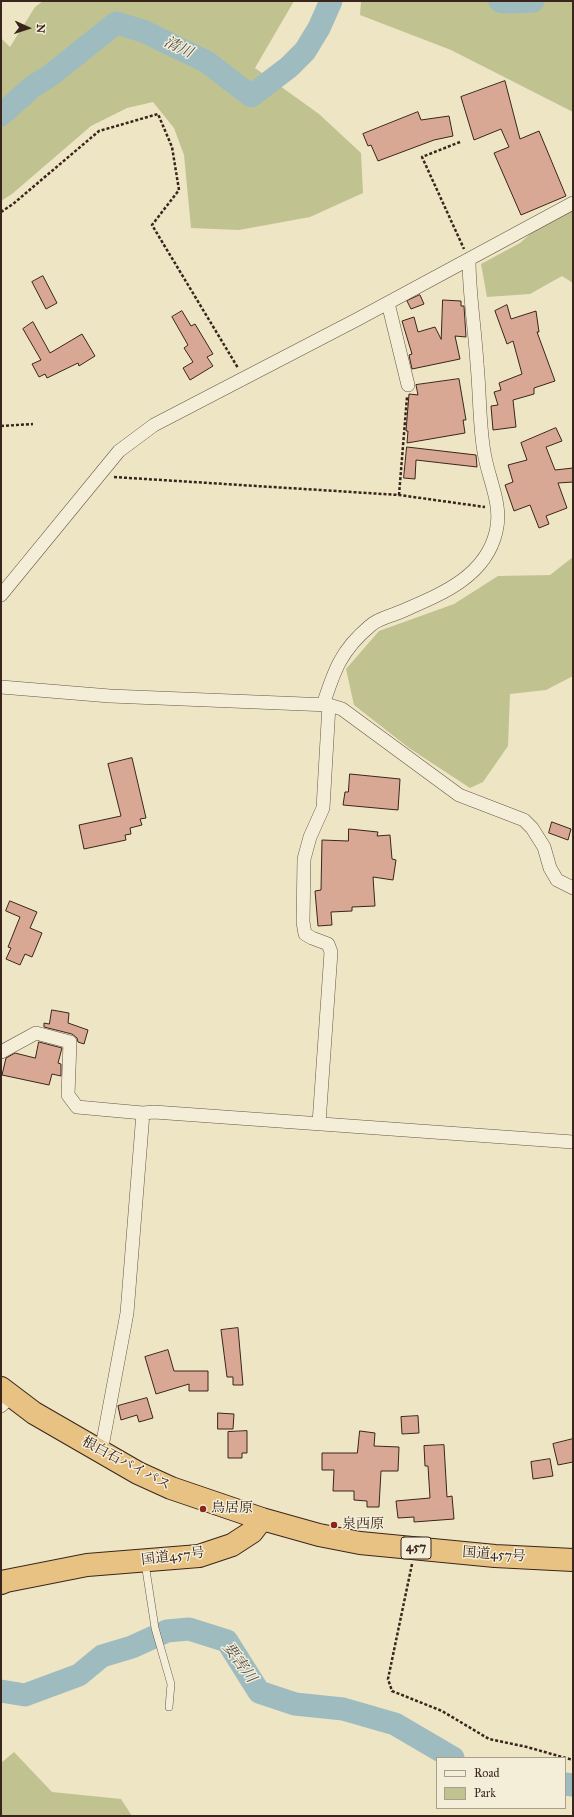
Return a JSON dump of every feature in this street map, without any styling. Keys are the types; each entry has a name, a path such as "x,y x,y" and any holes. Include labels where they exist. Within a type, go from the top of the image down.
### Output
{"highway":[{"name":"根白石バイパス","path":"4,1397 34,1412 138,1474 171,1488 262,1519"},
{"name":"国道457号","path":"1,1583 87,1565 181,1559 199,1556 232,1545 252,1532 262,1519 319,1535 360,1543 495,1556 573,1560"}],"street":[{"path":"1,595 119,451 154,425 388,303 573,203"},
{"path":"319,1123 331,952 328,944 305,934 303,922 304,859 310,837 323,808 326,705 335,670 348,646 371,624 428,600 461,582 484,560 496,532 498,505 484,453 474,317 469,288 469,259"},
{"path":"388,303 408,385"},
{"path":"1,687 110,696 326,705 342,709 356,717 459,795 524,820 532,828 544,847 550,868 557,880 573,888"},
{"path":"1,1052 16,1042 36,1033 70,1042 68,1095 77,1108 319,1123 573,1142"},
{"path":"101,1452 127,1313 143,1113"}],"lane":[{"path":"144,1561 155,1628 171,1684 169,1707"}],"path":[{"path":"1,212 13,204 99,131 158,114 172,147 179,190 152,225 245,378"},
{"path":"460,142 422,157 469,259"},
{"path":"399,495 408,385"},
{"path":"1,426 33,424"},
{"path":"99,476 399,495 498,509"},
{"path":"416,1548 388,1679 392,1691 442,1711 489,1739 527,1747 562,1757"}],"green space":[{"path":"43,1 294,1 255,68 319,114 361,153 363,193 310,217 239,230 191,228 184,155 174,128 153,102 127,108 91,126 12,194 1,201 1,38 10,47 35,7"},
{"path":"361,1 573,1 573,112 451,50 360,15"},
{"path":"573,196 573,283 562,276 530,294 487,297 481,264 520,243"},
{"path":"573,557 573,676 546,690 510,694 508,746 483,782 470,788 409,748 354,705 346,669 379,631 454,604 498,576 550,575"},
{"path":"14,1752 52,1792 121,1799 132,1816 1,1816 1,1763"}],"building":[{"path":"505,81 520,139 539,131 566,196 521,215 494,153 509,147 501,129 474,140 461,97"},
{"path":"418,112 421,120 449,116 453,136 434,140 378,161 371,145 368,146 363,134"},
{"path":"43,276 57,303 46,309 32,282"},
{"path":"420,295 424,304 411,309 407,301"},
{"path":"443,300 461,301 461,306 464,306 466,337 455,336 460,359 412,369 409,355 412,354 402,321 414,317 418,332 435,327 441,339"},
{"path":"507,305 511,319 536,311 539,332 537,332 555,381 534,388 534,394 513,400 516,427 493,430 491,406 498,405 494,392 501,390 499,383 522,374 513,341 507,344 495,311"},
{"path":"182,311 191,326 195,324 213,354 207,357 213,366 190,380 183,368 193,362 184,348 188,345 172,317"},
{"path":"33,322 50,353 82,334 95,356 79,366 78,363 47,378 45,374 39,377 32,364 41,360 23,329"},
{"path":"459,379 466,420 463,420 465,433 407,443 408,431 406,431 409,394 418,395 416,385"},
{"path":"556,428 562,441 546,447 555,470 573,468 573,482 558,483 567,508 546,516 549,524 539,528 530,505 514,511 505,485 513,482 508,465 527,460 521,443"},
{"path":"407,447 476,455 477,467 416,460 415,479 404,478"},
{"path":"132,758 146,818 140,819 142,825 130,828 131,834 125,835 126,840 84,849 79,825 121,816 108,764"},
{"path":"350,774 400,779 398,810 343,805 345,792 348,792"},
{"path":"552,822 571,829 568,840 549,833"},
{"path":"349,829 378,832 377,836 390,835 392,859 396,860 393,880 373,877 375,906 352,907 352,911 331,912 332,925 318,926 315,891 321,890 322,840 348,841"},
{"path":"10,901 37,912 30,928 42,933 32,957 25,954 20,965 6,959 11,948 8,947 20,917 6,911"},
{"path":"52,1010 69,1013 68,1023 88,1030 84,1044 78,1042 77,1038 72,1034 44,1027 44,1023 49,1024"},
{"path":"39,1042 62,1048 58,1063 61,1064 61,1076 52,1074 49,1085 2,1075 6,1058 15,1053 35,1058"},
{"path":"238,1328 243,1385 233,1385 233,1377 227,1377 221,1330"},
{"path":"168,1350 174,1371 208,1371 208,1391 189,1391 189,1384 156,1394 145,1357"},
{"path":"147,1398 153,1418 139,1422 137,1415 121,1420 118,1406"},
{"path":"218,1413 234,1414 233,1429 218,1429"},
{"path":"418,1416 419,1433 402,1434 401,1417"},
{"path":"247,1431 247,1453 242,1453 242,1458 228,1458 228,1432"},
{"path":"360,1431 375,1433 374,1446 399,1447 398,1471 381,1471 379,1507 367,1507 367,1501 354,1500 354,1491 333,1491 334,1470 322,1470 322,1453 357,1453"},
{"path":"573,1439 573,1462 558,1465 553,1444"},
{"path":"444,1445 447,1497 452,1496 454,1519 414,1522 414,1517 398,1518 396,1501 430,1498 428,1466 425,1466 424,1446"},
{"path":"550,1459 553,1476 533,1479 531,1462"}],"waterway":[{"name":"清川","path":"1,115 32,87 51,75 116,23 143,31 207,62 251,96 289,67 305,51 319,28 331,1"},
{"name":"清川","path":"500,1 533,1"},
{"name":"要害川","path":"1,1691 25,1695 79,1675 102,1656 132,1647 167,1631 189,1629 227,1641 259,1692 295,1704 343,1709 395,1724 451,1757"},
{"name":"要害川","path":"566,1784 573,1785"}],"place":[{"name":"鳥居原","path":"203,1509"},
{"name":"泉西原","path":"334,1525"}]}
